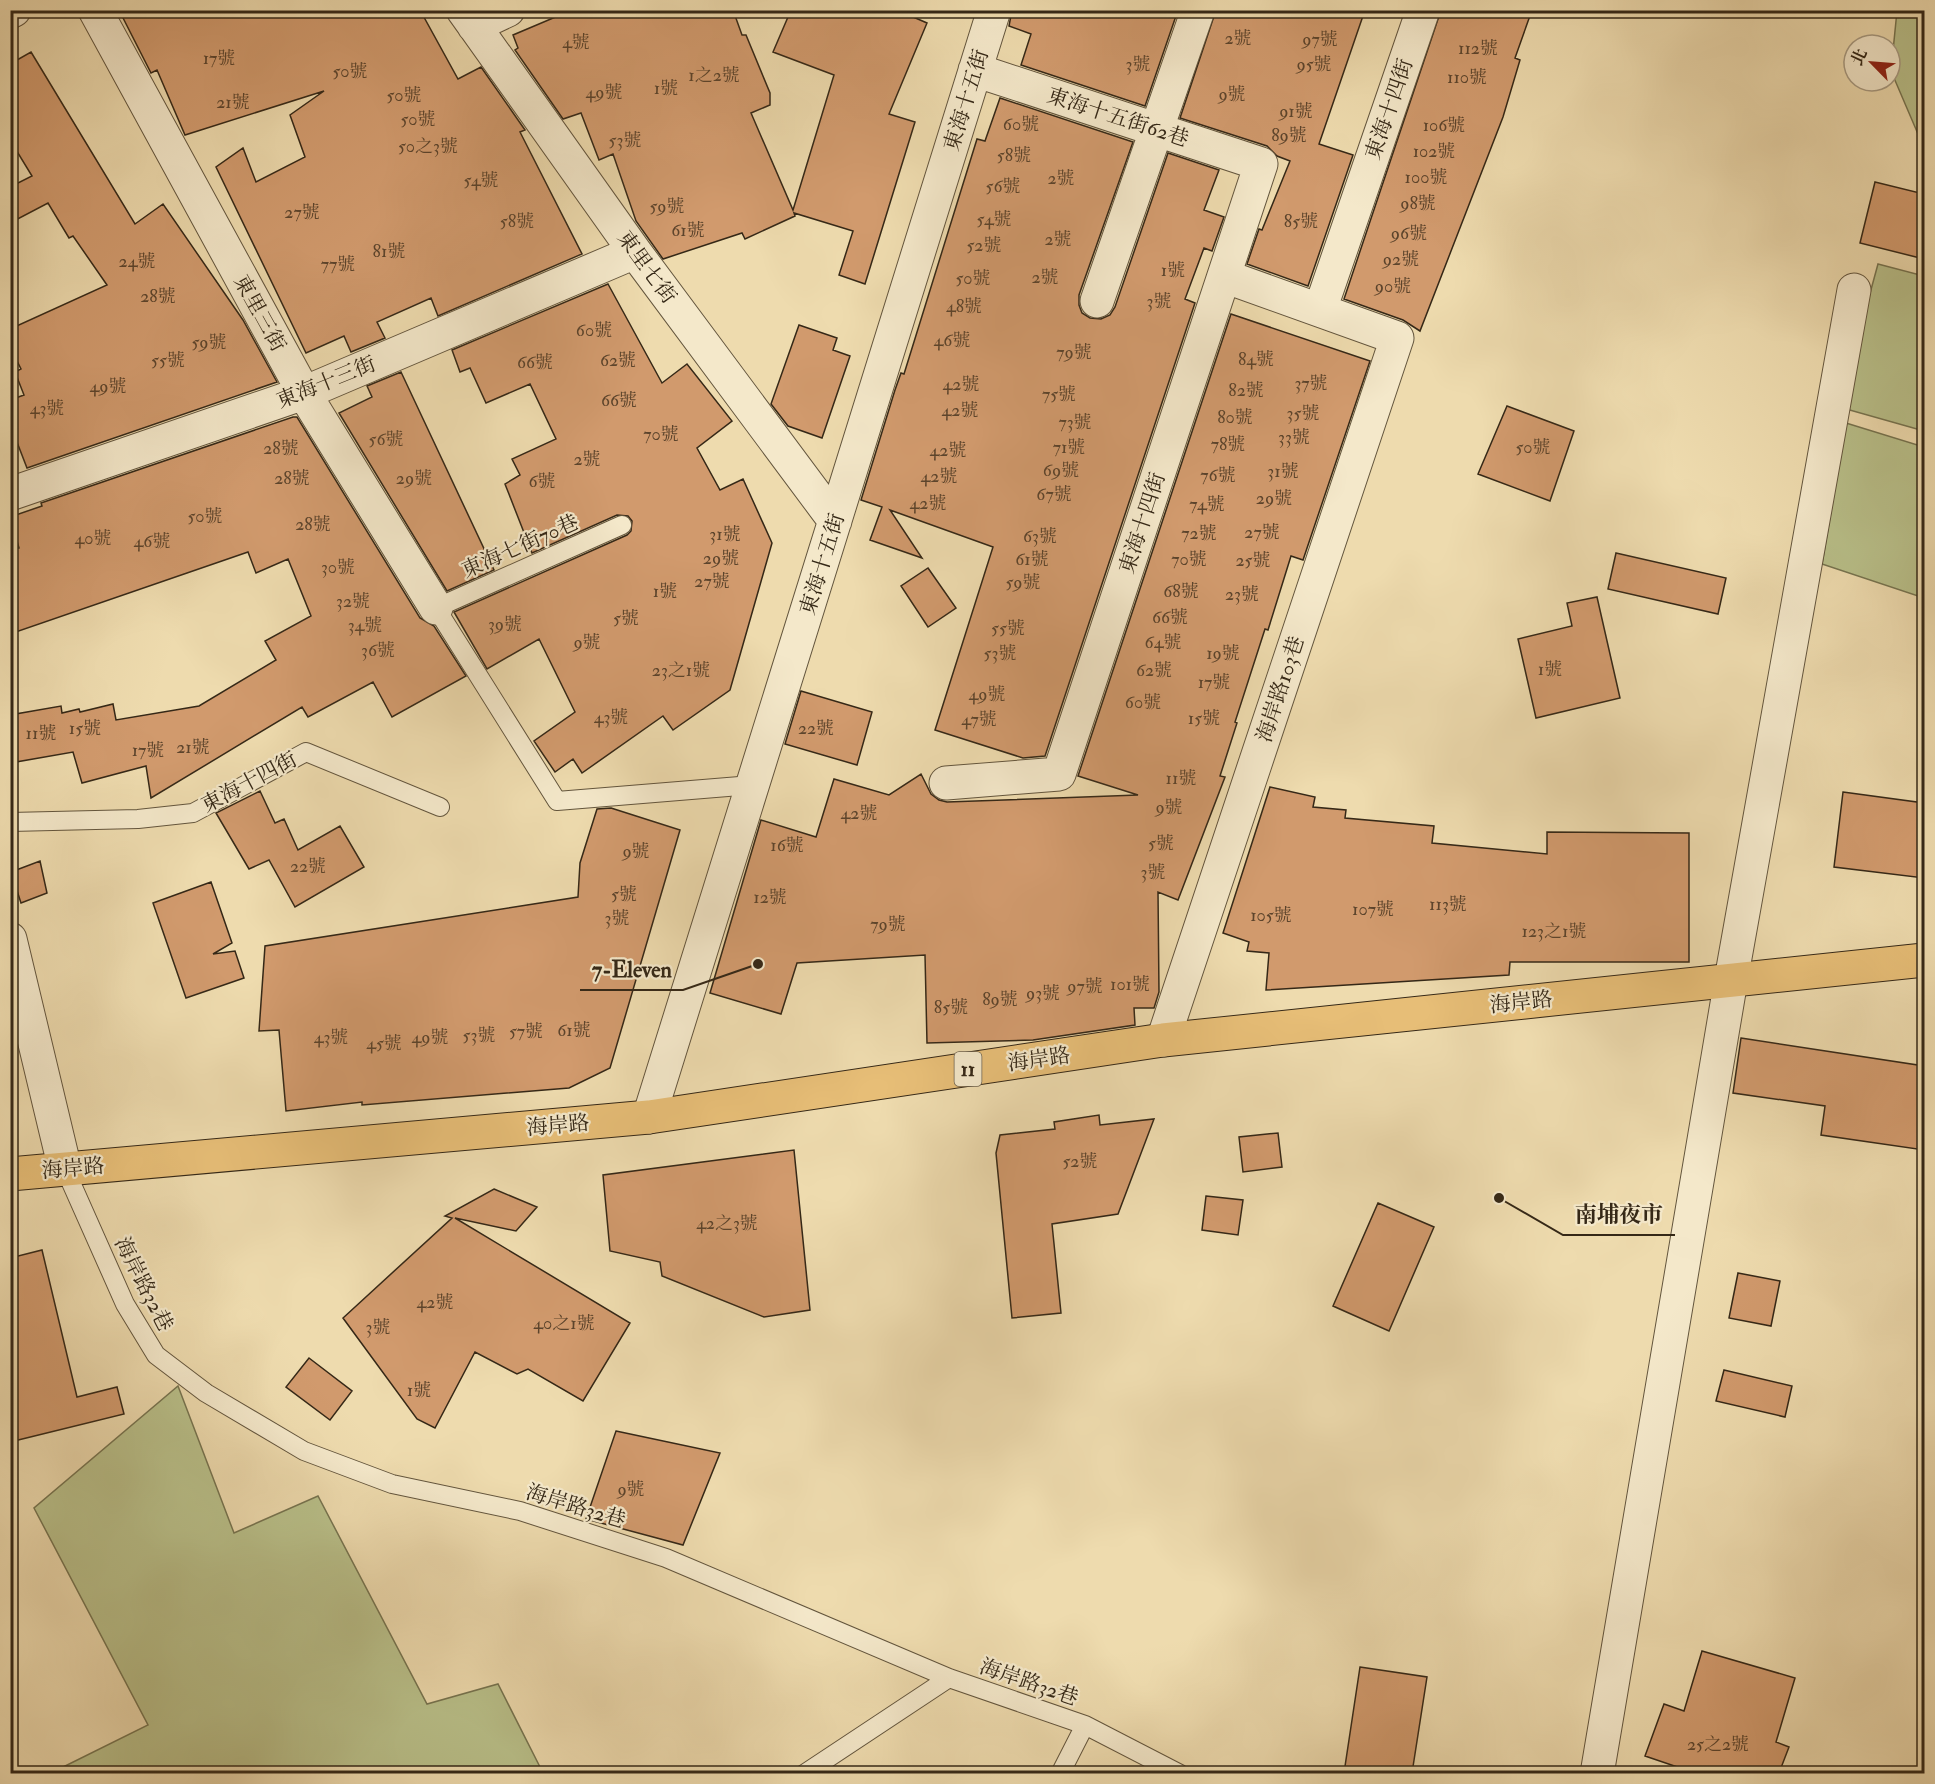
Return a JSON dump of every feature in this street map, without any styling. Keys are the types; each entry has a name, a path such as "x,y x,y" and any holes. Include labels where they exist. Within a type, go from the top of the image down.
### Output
{"main road":[{"name":"海岸路","path":"10,1174 649,1117 1163,1040 1924,960"}],"street":[{"name":"東里三街","path":"94,10 304,393 436,608"},
{"path":"468,18 508,10"},
{"name":"東海十五街","path":"649,1117 994,10"},
{"path":"1097,301 1198,10"},
{"name":"東海十四街","path":"1320,310 1423,10"},
{"name":"東里七街","path":"468,18 635,252 835,521"},
{"name":"東海十五街62巷","path":"975,70 1261,164"},
{"name":"東海十四街","path":"946,783 1059,774 1261,164"},
{"name":"東海十三街","path":"10,494 304,393 635,252"},
{"path":"1224,276 1320,310"},
{"path":"1598,1773 1731,980 1854,290"},
{"name":"海岸路103巷","path":"1163,1040 1397,338 1320,310"},
{"path":"10,939 65,1169"}],"lane":[{"name":"東海七街70巷","path":"436,608 622,525"},
{"path":"436,608 557,801 752,785"},
{"name":"東海十四街","path":"10,822 138,819 193,813 306,752 440,807"},
{"name":"海岸路32巷","path":"65,1169 125,1305 156,1355 206,1393 294,1445 392,1484 520,1511 666,1558 948,1678 1085,1725 1153,1768 1180,1773"},
{"path":"804,1773 948,1678"},
{"path":"1060,1773 1085,1725"}],"green space":[{"path":"1897,11 1924,11 1924,148 1900,93 1902,33 1895,33"},
{"path":"1878,264 1924,276 1924,431 1839,407"},
{"path":"1846,423 1924,447 1924,598 1822,564"},
{"path":"178,1386 234,1533 318,1496 427,1704 498,1684 543,1773 51,1773 148,1725 34,1508"}],"building":[{"path":"119,10 420,10 458,79 481,67 525,130 520,132 582,254 438,316 431,298 377,322 385,338 351,352 344,336 306,353 216,167 243,148 256,182 305,157 290,115 324,91 185,135 157,70 151,73"},
{"path":"572,10 733,10 742,35 746,35 770,93 770,105 751,113 793,210 834,75 773,52 791,10 897,10 927,23 889,114 915,122 865,284 839,275 853,231 794,213 795,216 745,239 742,233 663,259 636,221 613,154 599,160 581,113 563,119 515,50 518,48 513,35"},
{"path":"1012,10 1178,10 1145,106 1021,65 1031,34 1009,26"},
{"path":"1216,10 1365,10 1319,144 1353,155 1308,286 1247,264 1259,229 1262,230 1290,161 1277,156 1267,146 1180,118"},
{"path":"1441,10 1532,10 1515,58 1520,60 1503,117 1420,331 1403,320 1344,299"},
{"path":"31,52 135,224 163,204 243,320 277,382 27,468 10,424 10,400 24,395 15,372 21,369 10,347 10,329 107,285 73,236 69,238 48,203 10,223 10,187 32,176 10,140 10,64"},
{"path":"1000,98 1133,142 1079,295 1082,313 1090,318 1101,319 1110,315 1115,307 1168,153 1219,170 1204,210 1224,217 1212,251 1204,248 1185,299 1195,303 1045,756 1023,758 935,730 993,547 890,510 922,558 870,540 882,507 861,500 895,390 901,373 904,374 977,139 985,141"},
{"path":"1875,182 1924,194 1924,259 1860,243"},
{"path":"608,284 662,383 687,364 732,421 697,448 720,490 743,479 772,543 730,690 673,730 663,716 582,773 573,759 555,772 534,741 575,712 539,639 487,669 454,612 627,535 631,531 632,521 628,516 617,515 532,553 505,484 520,475 512,459 556,439 530,384 486,403 470,368 460,372 452,350"},
{"path":"1231,314 1370,361 1303,560 1291,556 1268,630 1265,629 1235,722 1237,723 1220,776 1225,777 1178,900 1158,892 1159,992 1154,1008 1134,1008 1135,1025 1033,1040 927,1043 925,955 797,963 781,1014 710,993 761,820 816,837 834,779 889,795 921,774 931,794 947,802 1138,795 1078,776"},
{"path":"799,325 837,338 833,350 850,356 822,438 788,426 771,404"},
{"path":"401,372 494,570 447,591 339,413 372,397 367,386"},
{"path":"1507,406 1574,431 1550,501 1478,474"},
{"path":"297,417 420,618 434,626 466,676 392,717 373,682 308,717 302,707 151,798 146,766 82,783 73,752 10,763 10,715 61,706 62,713 79,709 80,712 113,704 116,720 199,706 276,660 265,641 311,616 288,559 256,573 248,552 10,634 10,550 19,548 10,517 42,506 41,503"},
{"path":"1616,553 1726,578 1718,614 1608,589"},
{"path":"928,568 956,608 928,627 901,586"},
{"path":"1597,597 1620,698 1536,718 1518,639 1572,626 1567,603"},
{"path":"801,691 872,712 857,765 785,744"},
{"path":"1270,787 1315,797 1313,807 1346,810 1345,818 1434,826 1432,843 1547,854 1547,832 1689,833 1689,962 1510,962 1509,975 1266,990 1269,953 1247,951 1249,942 1223,933"},
{"path":"260,791 275,823 284,819 298,850 340,826 364,867 295,907 269,860 249,869 216,813"},
{"path":"1843,792 1924,803 1924,878 1834,867"},
{"path":"611,808 680,830 610,1068 569,1088 362,1105 362,1102 286,1111 279,1030 259,1031 265,946 578,897 580,863 597,809"},
{"path":"40,861 47,893 21,903 11,872"},
{"path":"211,882 232,943 213,954 235,951 244,978 186,998 153,903"},
{"path":"1741,1038 1924,1066 1924,1150 1821,1135 1825,1106 1733,1093"},
{"path":"1099,1115 1100,1125 1154,1119 1118,1214 1052,1224 1061,1313 1012,1318 996,1153 1000,1135 1055,1129 1054,1122"},
{"path":"1278,1133 1282,1167 1243,1172 1239,1137"},
{"path":"794,1150 810,1310 764,1317 662,1276 660,1262 610,1251 603,1175"},
{"path":"494,1189 537,1207 516,1231 455,1218 630,1323 583,1401 528,1369 517,1374 475,1352 435,1428 417,1419 343,1318 452,1218 445,1216"},
{"path":"1206,1196 1243,1200 1238,1235 1202,1230"},
{"path":"1378,1203 1434,1227 1389,1331 1333,1306"},
{"path":"42,1250 77,1397 117,1387 124,1414 10,1442 10,1258"},
{"path":"1738,1273 1780,1281 1771,1326 1729,1318"},
{"path":"309,1358 352,1391 330,1420 286,1387"},
{"path":"1724,1370 1792,1386 1785,1417 1716,1401"},
{"path":"616,1431 720,1453 683,1545 586,1519"},
{"path":"1702,1651 1795,1678 1776,1742 1789,1747 1779,1773 1695,1773 1645,1756 1664,1704 1684,1711"},
{"path":"1360,1667 1427,1677 1412,1773 1344,1773"}],"place":[{"name":"7-Eleven","path":"758,964"},
{"name":"南埔夜市","path":"1499,1198"}]}
